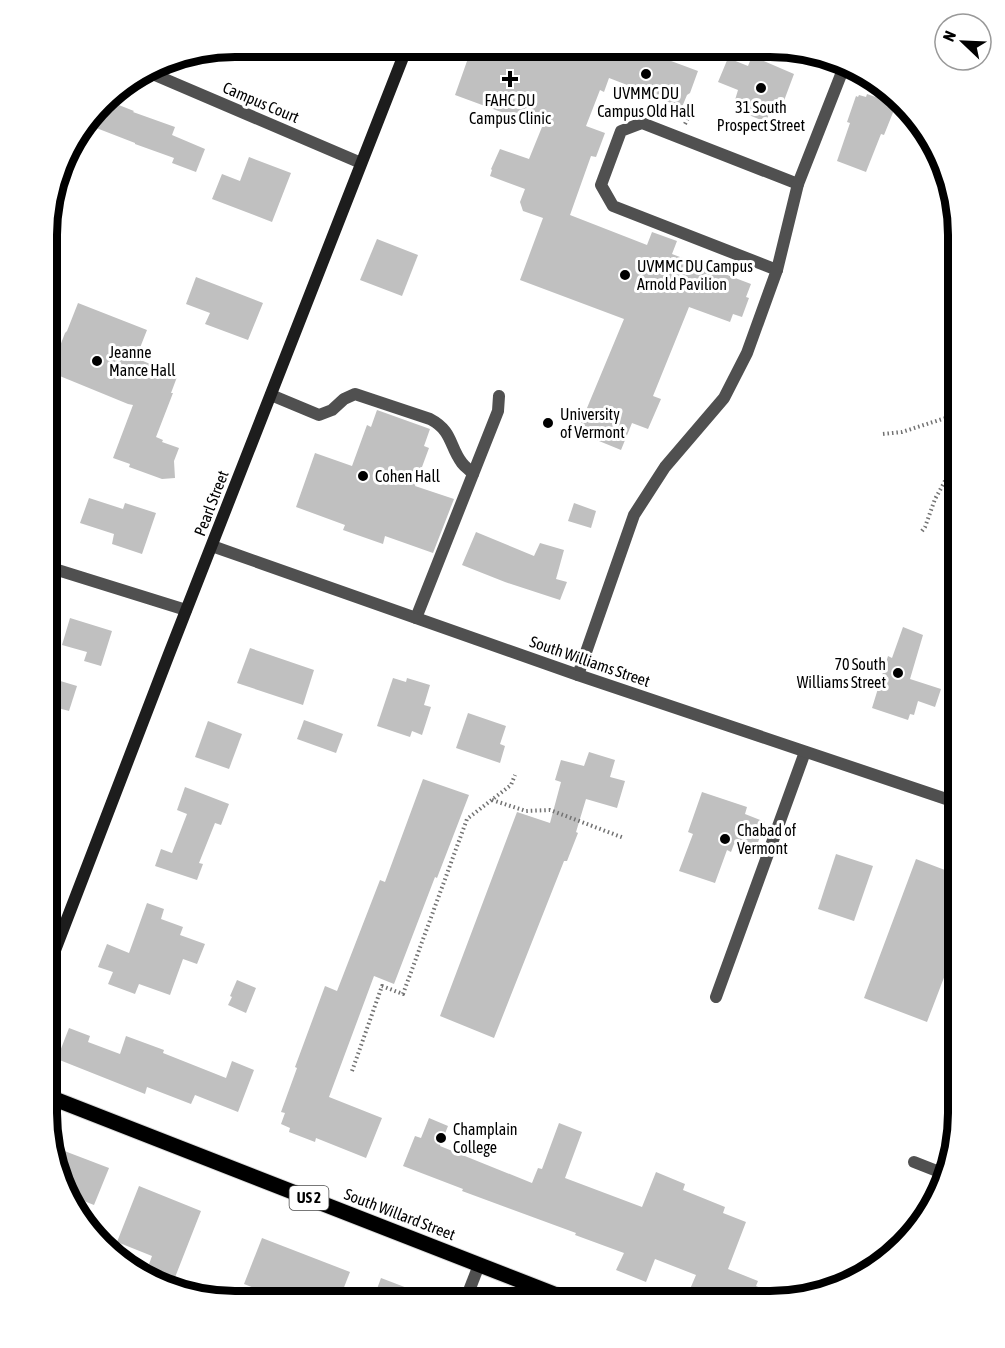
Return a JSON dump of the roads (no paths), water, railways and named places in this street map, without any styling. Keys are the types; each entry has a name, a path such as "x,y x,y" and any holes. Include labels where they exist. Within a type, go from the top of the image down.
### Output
{"main road":[{"name":"Pearl Street","path":"57,945 402,57"},
{"name":"South Willard Street","path":"57,1100 546,1291"}],"street":[{"path":"578,675 634,515 665,467 724,398 747,353 777,270 798,184 842,72"},
{"name":"Campus Court","path":"157,76 361,163"},
{"path":"777,270 613,206 601,185 621,131 642,123 798,184"},
{"path":"271,395 319,415 332,410 344,399 355,394 430,419 441,425 462,464 473,474"},
{"path":"416,618 498,411 500,396"},
{"name":"South Williams Street","path":"212,546 578,675 948,800"},
{"path":"57,570 186,610"},
{"path":"716,997 805,752"},
{"path":"914,1162 938,1172"},
{"path":"469,1291 479,1265"}],"place":[{"name":"UVMMC DU Campus Old Hall","path":"646,74"},
{"name":"FAHC DU Campus Clinic","path":"510,79"},
{"name":"31 South Prospect Street","path":"761,88"},
{"name":"UVMMC DU Campus Arnold Pavilion","path":"625,275"},
{"name":"Jeanne Mance Hall","path":"97,361"},
{"name":"University of Vermont","path":"548,423"},
{"name":"Cohen Hall","path":"363,476"},
{"name":"70 South Williams Street","path":"898,673"},
{"name":"Chabad of Vermont","path":"725,839"},
{"name":"Champlain College","path":"441,1138"}]}
